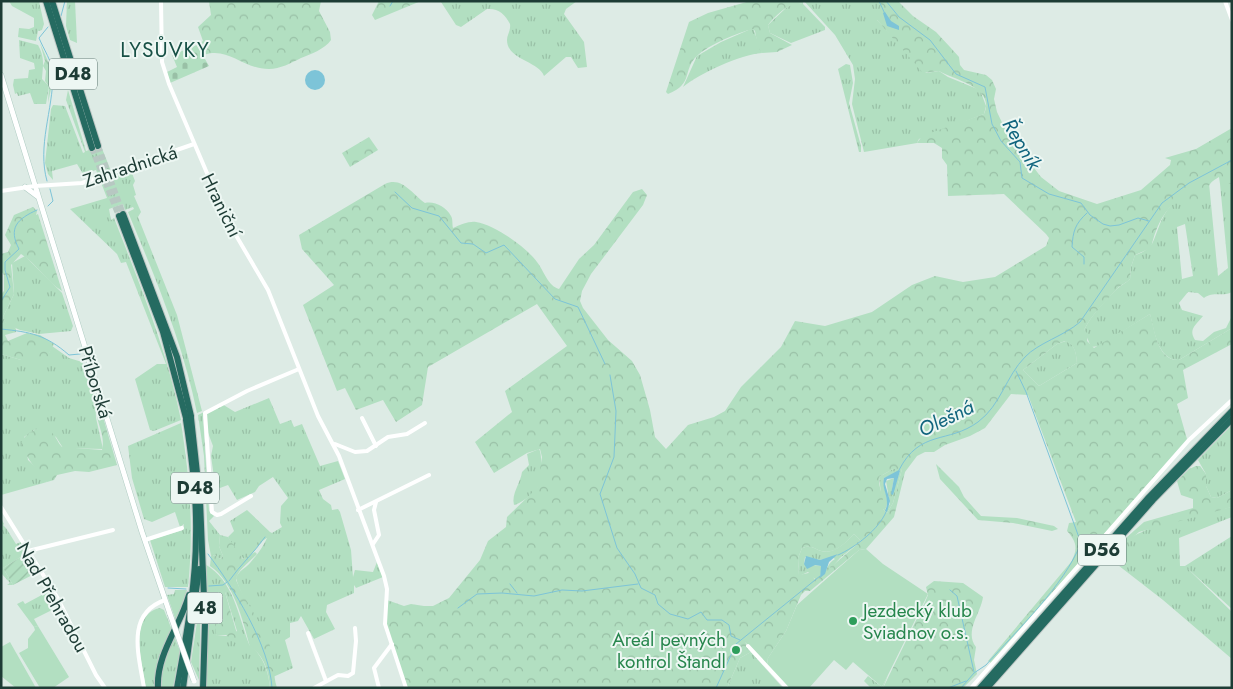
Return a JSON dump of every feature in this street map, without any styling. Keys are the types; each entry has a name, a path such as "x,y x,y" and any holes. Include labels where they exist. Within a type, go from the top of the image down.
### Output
{"highway":[{"name":"D48","path":"46,1 95,147 52,1"},
{"name":"D48","path":"121,215 177,357 198,472 201,527 198,590 182,688"},
{"name":"D56","path":"980,688 1143,503 1232,411"},
{"name":"D48","path":"177,688 189,616 195,556 195,490 188,418"},
{"name":"D56","path":"988,688 1153,500 1232,419"},
{"name":"48","path":"201,527 205,624 202,688"},
{"path":"158,688 161,659 184,612 195,556"}],"main road":[{"name":"Příborská","path":"1,75 145,540 196,688"},
{"path":"25,187 38,198"}],"street":[{"name":"Hraniční","path":"161,1 162,62 194,144 227,220 268,290 318,416 335,444 372,544 386,590 385,624 406,688"},
{"path":"1225,1 1232,20"},
{"name":"Zahradnická","path":"1,192 25,187 82,183 194,144"},
{"path":"251,496 217,516 212,512 204,416 208,410 300,369"},
{"path":"971,688 1189,440 1232,400"},
{"path":"362,418 376,446"},
{"path":"335,444 355,452 367,452 388,437 407,434 425,423"},
{"path":"358,510 429,476"},
{"path":"372,544 379,535 374,510 376,502"},
{"name":"Nad Přehradou","path":"1,506 62,606 96,675 105,688"},
{"path":"145,540 182,528"},
{"path":"28,551 113,530"},
{"path":"144,688 137,642 138,629 145,613 156,604 165,600"},
{"path":"314,688 338,675 348,676 353,673 355,628"},
{"path":"308,633 326,681"},
{"path":"379,688 374,668 392,644"},
{"path":"748,646 787,688"}],"green space":[{"path":"9,1 39,1 44,24 42,30 38,31 36,41 18,37 19,28 29,29 34,27 34,18 12,6"},
{"path":"67,1 75,1 77,43 70,40 66,26"},
{"path":"209,1 321,1 319,11 330,32 331,40 318,51 273,69 251,66 220,53 203,55 197,45 203,41 198,27 211,15"},
{"path":"379,1 421,1 375,20 372,15"},
{"path":"577,1 566,9 564,14 584,42 587,67 578,68 571,57 566,57 544,76 541,71 517,56 508,47 507,40 510,24 501,12 487,9 461,27 456,25 441,2"},
{"path":"750,1 803,1 803,4 793,5 783,10 768,25 770,33 792,45 777,52 762,53 758,47 753,29 732,36 716,43 697,56 690,66 685,81 676,90 668,94 666,92 689,22 708,13"},
{"path":"804,1 879,1 885,10 877,20 926,73 939,71 948,77 980,90 986,106 984,114 919,139 917,143 864,152 852,104 855,79 853,65 835,35"},
{"path":"879,1 898,1 913,16 936,32 959,57 960,65 964,70 986,75 992,80 996,89 994,99 997,112 1007,133 1041,177 1059,191 1097,204 1141,190 1170,165 1171,160 1165,158 1196,149 1232,128 1232,184 1220,184 1219,177 1210,184 1200,198 1193,201 1175,202 1159,223 1151,248 1135,255 1130,279 1103,303 1084,330 1088,334 1087,341 1094,348 1150,314 1161,350 1172,359 1179,360 1232,328 1232,344 1183,370 1188,398 1177,404 1187,439 991,663 988,661 1071,562 1075,553 1075,542 1067,531 1069,523 1076,522 1028,395 1011,394 985,428 945,445 934,452 925,452 917,456 905,472 894,517 866,549 859,550 810,591 805,591 801,595 786,631 768,658 767,665 745,642 751,652 740,658 727,688 407,688 386,626 387,600 404,606 411,604 433,606 449,598 480,560 488,541 506,527 507,517 537,488 542,457 540,449 527,453 494,473 475,442 512,412 505,391 567,346 537,304 428,367 422,405 396,422 383,400 356,410 345,388 337,391 303,305 334,285 302,249 299,235 385,184 397,182 407,187 425,203 433,203 443,207 452,217 453,228 476,222 501,232 526,250 540,266 549,282 559,289 579,259 594,245 633,192 642,189 647,195 643,205 591,274 582,291 580,301 583,308 608,340 632,361 640,375 655,437 666,449 688,425 714,417 725,411 741,387 781,347 795,321 825,326 872,312 912,285 935,276 963,282 995,277 1046,246 1049,238 1046,234 1004,194 948,196 947,165 942,158 942,148 934,143 917,143 922,136 984,114 986,105 984,98 972,86 939,71 923,73 877,20 876,17 884,10","holes":["1065,341 1073,347 1077,363 1039,386 1023,370 1057,344","893,469 902,469 893,503 887,513 883,509 879,477","854,534 861,541 816,580 814,579 813,572 799,575 798,558 802,548 810,547 826,552 840,547"]},
{"path":"796,3 803,4 825,27 825,30 791,43 770,33 768,25 788,6"},
{"path":"753,28 762,53 743,57 721,66 699,76 683,87 697,56 721,42"},
{"path":"19,40 38,45 42,54 42,79 49,86 46,104 34,104 30,93 18,96 17,93 15,94 14,79 28,78 29,70 35,69 34,63 20,58"},
{"path":"40,43 54,75 48,103 49,86 45,81 46,71 43,66 45,61"},
{"path":"197,45 209,66 170,83 167,72 177,67 172,55"},
{"path":"846,64 850,65 853,83 849,103 861,152 859,152 838,69"},
{"path":"68,90 86,151 101,146 111,171 98,175 96,170 83,174 77,164 52,171 53,180 48,174 45,163 53,105 65,106 83,153 85,152 66,100"},
{"path":"369,137 378,150 350,167 342,153"},
{"path":"130,168 135,181 133,185 136,195 134,196 141,212 138,217 177,315 202,411 197,413 176,336 128,212 134,209 133,207 125,210 123,204 109,209 111,220 114,218 161,343 181,420 154,431 150,430 135,379 157,364 166,364 126,262 121,263 117,254 70,209 107,198 100,180"},
{"path":"1209,183 1218,276 1228,268 1220,184 1232,184 1232,292 1204,298 1198,293 1188,292 1179,303 1182,310 1203,316 1192,333 1195,340 1203,341 1214,332 1226,328 1232,316 1232,328 1179,360 1172,359 1166,355 1158,343 1150,314 1099,346 1091,347 1084,330 1087,324 1108,298 1130,279 1135,255 1149,248 1152,244 1166,212 1175,201 1196,199 1207,189","holes":["1185,224 1193,276 1182,279 1177,227"]},
{"path":"33,207 37,211 36,215 38,214 62,291 21,254 11,265 14,294 3,317 6,323 13,325 16,329 16,332 5,335 8,341 27,333 40,335 54,344 45,361 21,360 1,354 1,294 4,291 4,275 1,271 1,254 8,252 11,245 5,235 14,215"},
{"path":"25,256 62,293 73,326 71,331 39,334 20,330 6,324 3,317 14,294 12,263"},
{"path":"1066,341 1073,347 1077,363 1039,386 1023,370 1057,344"},
{"path":"52,346 69,358 82,362 95,396 96,418 103,449 63,448 56,437 42,429 34,430 24,437 28,460 44,475 47,482 1,495 1,354 21,360 49,353"},
{"path":"269,398 280,424 291,420 294,427 302,424 320,466 338,461 345,479 319,490 323,499 331,505 332,510 338,509 340,512 351,550 353,577 355,570 373,572 377,562 383,577 356,588 354,585 354,593 327,605 326,612 335,629 314,639 301,616 298,621 290,623 290,637 285,640 293,668 273,677 267,642 236,578 262,548 267,538 244,559 237,553 228,537 234,531 230,521 247,510 272,533 282,527 280,523 281,506 288,498 273,477 259,486 255,492 237,500 228,485 220,488 215,484 211,456 213,446 207,430 207,413 222,404 235,412"},
{"path":"98,400 117,465 89,472 75,471 57,475 54,480 47,482 26,455 21,444 25,436 37,429 46,429 52,433 62,447 102,450 103,444 96,412"},
{"path":"204,412 209,511 214,516 209,521 220,535 219,546 223,556 220,559 215,555 211,556 208,540 204,456 198,415"},
{"path":"181,423 187,464 191,525 188,587 165,587 150,540 183,530 184,524 180,527 175,512 152,522 144,519 132,478 128,446"},
{"path":"1232,425 1232,490 1217,498 1211,497 1206,486 1206,474 1198,460"},
{"path":"539,449 541,469 537,489 520,503 514,505 515,492 522,472 529,465 527,454"},
{"path":"936,464 959,487 964,497 981,516 1017,518 1054,526 1058,529 1052,531 1013,523 978,520 940,479"},
{"path":"1200,466 1206,474 1206,486 1211,497 1217,498 1232,490 1232,507 1139,532 1109,558 1118,545 1144,522 1193,508 1193,499 1181,495 1177,481 1189,469"},
{"path":"893,469 902,469 893,503 887,513 883,509 879,477","holes":["900,471 893,492 894,478 886,481 890,504 885,510 887,498 884,478"]},
{"path":"1232,507 1232,517 1179,538 1180,566 1185,566 1232,536 1232,609 1186,567 1232,612 1232,659 1163,600 1114,562 1116,551 1126,541 1142,532 1183,518"},
{"path":"1,518 3,525 16,544 21,542 27,553 3,568 13,585 7,585 10,583 1,573"},
{"path":"854,534 861,541 840,558 826,574 821,577 835,559 832,557 820,560 805,557 804,564 822,566 820,578 816,580 808,572 799,576 798,558 802,548 810,547 826,552 831,551 839,547"},
{"path":"220,535 228,537 243,559 255,552 257,554 241,569 236,580 259,621 272,651 277,688 270,688 265,664 259,654 250,647 241,614 231,592 218,573 210,566 211,556 215,555 220,559 223,556 219,546"},
{"name":"Jezdecký klub Sviadnov o.s.","path":"866,549 883,564 928,594 882,687 853,662 846,670 834,660 809,688 788,688 767,665 768,658 786,631 797,605 859,550"},
{"path":"27,553 31,558 29,559 26,556 23,558 25,561 27,560 24,563 29,570 33,568 35,571 38,569 40,571 13,585 3,568"},
{"path":"205,564 215,571 229,589 249,644 260,656 264,664 270,688 205,688","holes":["225,592 237,631 229,636 217,636 215,619 219,595"]},
{"path":"934,581 963,583 983,597 972,628 973,641 976,647 974,660 977,674 963,688 883,688 928,595 926,587"},
{"path":"51,590 60,606 34,619 38,626 34,627 17,604 23,601 25,604"},
{"path":"175,590 187,590 176,621 167,595 174,594"},
{"path":"222,592 225,592 239,641 236,643 226,635 217,636 215,625 216,607"},
{"path":"201,595 199,680 191,662"},
{"path":"160,608 164,610 172,630 158,659 156,688 146,688 140,654 140,630 143,620 150,613"},
{"path":"38,626 69,677 53,688 40,688 19,653 28,648 28,639 35,630 34,627"},
{"path":"174,636 180,651 173,688 161,688 162,662"},
{"path":"10,642 36,688 16,688 1,676 1,647"},
{"path":"751,652 783,688 727,688 740,658"},
{"path":"888,675 883,688 871,688 864,681 868,676 882,687"}],"water":[{"path":"885,12 891,21 899,26 899,30 887,26 883,13"},
{"path":"315,70 322,73 325,80 322,87 315,90 308,87 305,80 308,73"},
{"path":"899,470 893,495 891,494 894,478 887,479 885,484 890,501 887,512 885,511 887,498 883,482 884,478"},
{"path":"838,554 829,562 825,574 820,578 821,566 815,565 807,569 804,564 806,556 820,560"}],"waterway":[{"path":"61,16 65,1"},
{"path":"390,6 393,1"},
{"path":"879,1 885,14"},
{"name":"Řepník","path":"886,1 899,17 930,40 956,74 985,87 992,124 1001,141 1020,162 1022,178 1049,194 1081,203 1090,215 1103,224 1110,226 1119,225 1138,218 1149,221"},
{"path":"47,181 44,155 53,70 39,38 48,27"},
{"name":"Olešná","path":"899,470 907,457 916,448 935,439 967,429 986,415 1018,365 1030,352 1080,322 1162,203 1189,183 1232,160"},
{"path":"48,206 53,201 50,189"},
{"path":"395,192 412,208 439,216 461,243 473,244 486,253 504,245 555,299 578,307 605,364"},
{"path":"1,301 10,287 5,270 5,262 19,249 14,235 16,225 24,217 37,210"},
{"path":"1084,264 1084,257 1072,247 1075,228 1087,213"},
{"path":"1,329 38,336 53,343 69,355 80,354"},
{"path":"961,688 974,673 986,665 1039,607 1063,575 1081,543 1026,392 1016,371"},
{"path":"610,375 616,411 614,457 600,494 617,548 635,574 641,588 655,595 658,604 670,614 688,619 701,612 707,620 722,620 729,625 731,636 740,640"},
{"name":"Olešná","path":"838,555 866,537 878,525 886,512"},
{"path":"229,581 265,537"},
{"path":"208,554 249,618 265,654 272,688"},
{"name":"Olešná","path":"716,688 736,644 820,576"},
{"path":"209,586 223,585 227,582"},
{"path":"510,584 517,593"},
{"path":"458,608 477,594 502,593 534,596 562,590 582,591 638,584"},
{"path":"168,588 186,589"},
{"path":"950,590 957,596 974,672"},
{"path":"948,688 966,681"}],"tunnel":[{"path":"98,146 123,214"},
{"path":"92,148 119,216"}],"place":[{"name":"Jezdecký klub Sviadnov o.s.","path":"853,621"},
{"name":"Areál pevných kontrol Štandl","path":"736,650"}],"district":[{"name":"LYSŮVKY","path":"165,50"}]}
